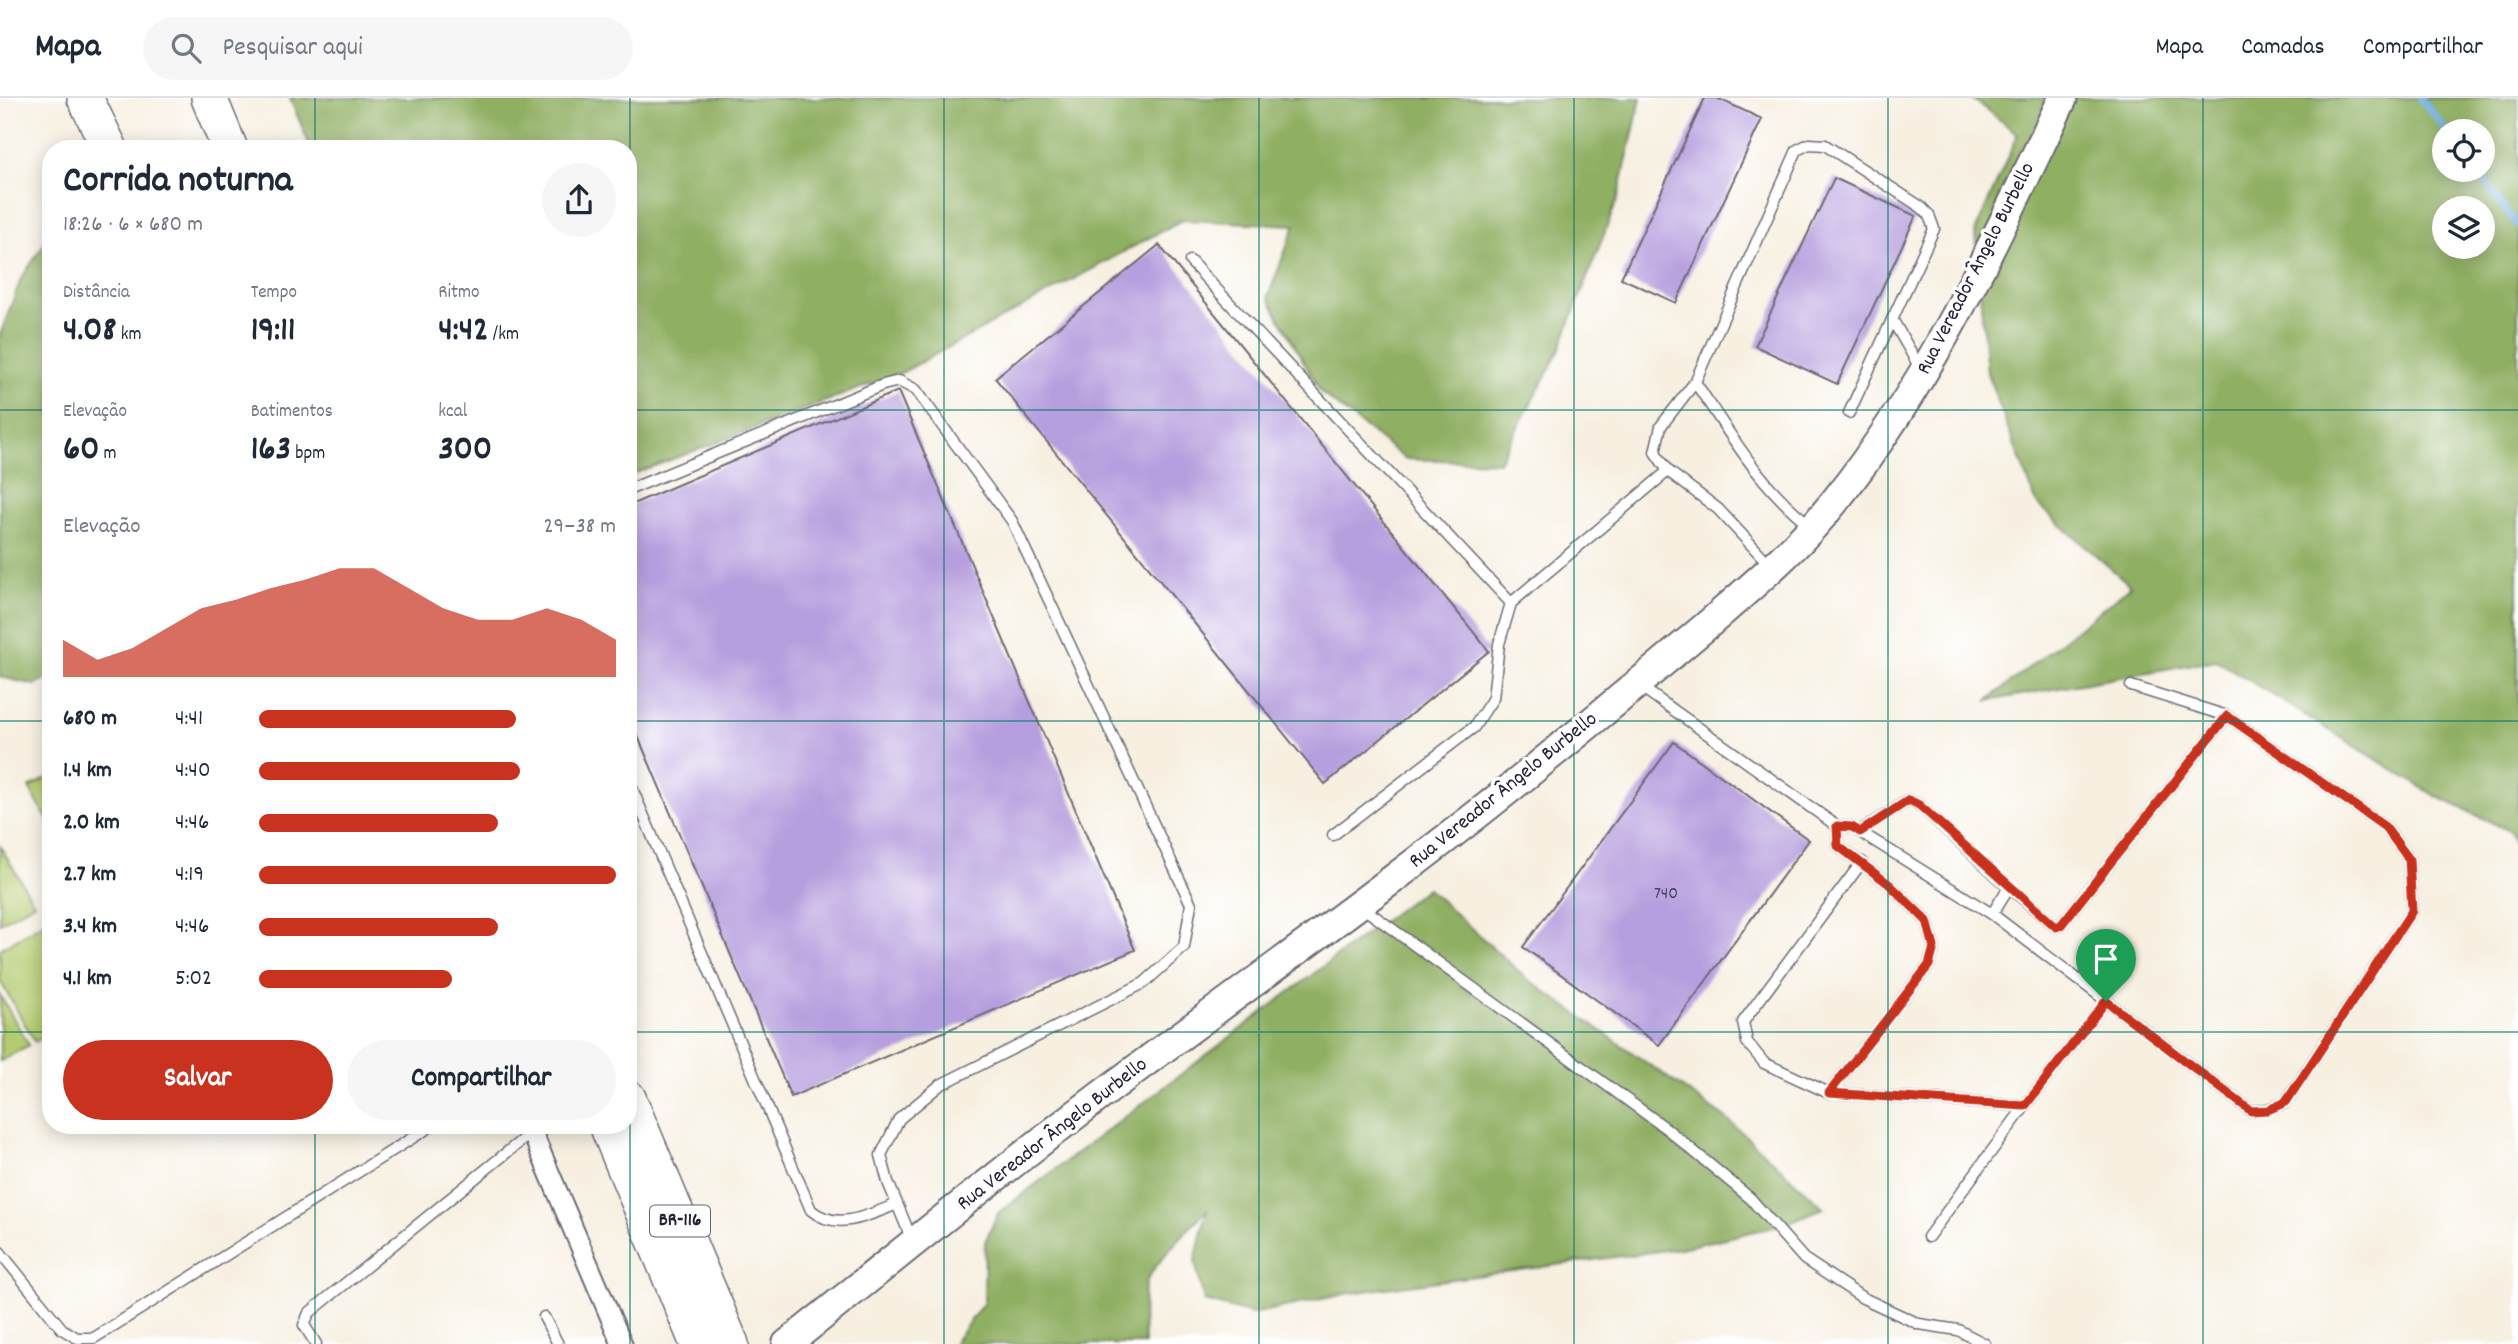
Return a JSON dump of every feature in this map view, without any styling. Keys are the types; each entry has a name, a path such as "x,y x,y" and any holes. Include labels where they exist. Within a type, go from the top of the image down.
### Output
{"highway":[{"path":"85,98 106,140"},
{"path":"209,98 226,140"},
{"name":"BR-116","path":"637,1119 732,1344"},
{"name":"BR-116","path":"611,1134 698,1344"}],"main road":[{"name":"Rua Vereador Ângelo Burbello","path":"787,1344 1092,1102 1469,822 1773,568 1813,527 1864,462 1924,374 1970,291 2063,98"}],"street":[{"path":"533,1134 622,1344"}],"lane":[{"path":"1773,568 1718,509 1668,471 1655,452 1661,426 1695,382 1797,150 1809,144 1825,145 1921,207 1929,215 1934,229 1849,413"},
{"path":"1190,261 1511,603"},
{"path":"1892,319 1924,374"},
{"path":"637,486 883,385 899,381 916,390 1012,521 1191,904 1184,947 1144,983 940,1085 899,1119 881,1156 913,1244"},
{"path":"1695,382 1751,464 1793,512 1813,527"},
{"path":"1333,835 1474,727 1493,698 1499,644 1511,603 1668,471"},
{"path":"1637,684 1837,826 1852,827 1992,914 2251,1111 2268,1110 2286,1102 2412,911 2409,859 2385,827 2227,716 2132,686"},
{"path":"1860,832 1909,800 1919,805 2056,927 2061,925 2227,716"},
{"path":"637,800 811,1210 822,1219 853,1221 897,1204"},
{"path":"1829,1093 1929,965 1934,947 1927,921 1862,862 1838,846 1837,826"},
{"path":"1862,862 1743,1022 1747,1042 1764,1063 1829,1093 2025,1106"},
{"path":"1992,914 2009,887"},
{"path":"1359,905 1667,1129 1750,1199 1804,1259 1863,1298 1919,1324 1958,1330 1985,1344"},
{"path":"1928,1237 2106,1001"},
{"path":"0,1252 62,1329 77,1338 94,1338 419,1134"},
{"path":"316,1344 304,1325 309,1313 523,1134"},
{"path":"544,1317 558,1344"}],"green space":[{"path":"290,98 1641,98 1618,198 1558,353 1499,462 1405,459 1321,393 1268,297 1295,225 1182,220 903,372 637,473 637,140 307,140"},
{"path":"1971,98 2518,98 2518,852 2510,831 2434,795 2216,660 1987,701 2131,586 2037,504 1987,373 1975,232 2018,134"},
{"path":"42,247 42,681 35,685 0,677 0,335 21,279"},
{"path":"42,781 42,810 29,788"},
{"path":"0,846 34,903 0,923"},
{"path":"1427,888 1526,978 1728,1120 1824,1208 1782,1225 1681,1248 1350,1293 1252,1314 1204,1301 1195,1261 1207,1210 1149,1276 1144,1298 1144,1344 953,1344 984,1302 985,1242 998,1213"},
{"path":"42,924 42,1038 35,1042 0,981 0,949"},
{"path":"0,995 29,1045 0,1061"}],"building":[{"path":"1705,98 1717,98 1762,119 1676,303 1621,278"},
{"path":"1834,178 1916,216 1837,384 1755,346"},
{"path":"1159,245 1489,651 1325,784 995,378"},
{"path":"898,391 1135,950 791,1097 637,734 637,502"},
{"path":"1674,742 1809,840 1659,1045 1523,947"}],"waterway":[{"path":"2420,98 2437,119"},
{"path":"2485,182 2518,227"}],"route":[{"path":"2227,716 2385,827 2409,859 2412,911 2286,1102 2268,1110 2251,1111 2106,1001 2025,1106 1829,1093 1929,965 1934,947 1927,921 1889,884 1838,846 1837,826 1852,827 1860,832 1909,800 1919,805 2056,927 2065,922 2227,716"}]}
